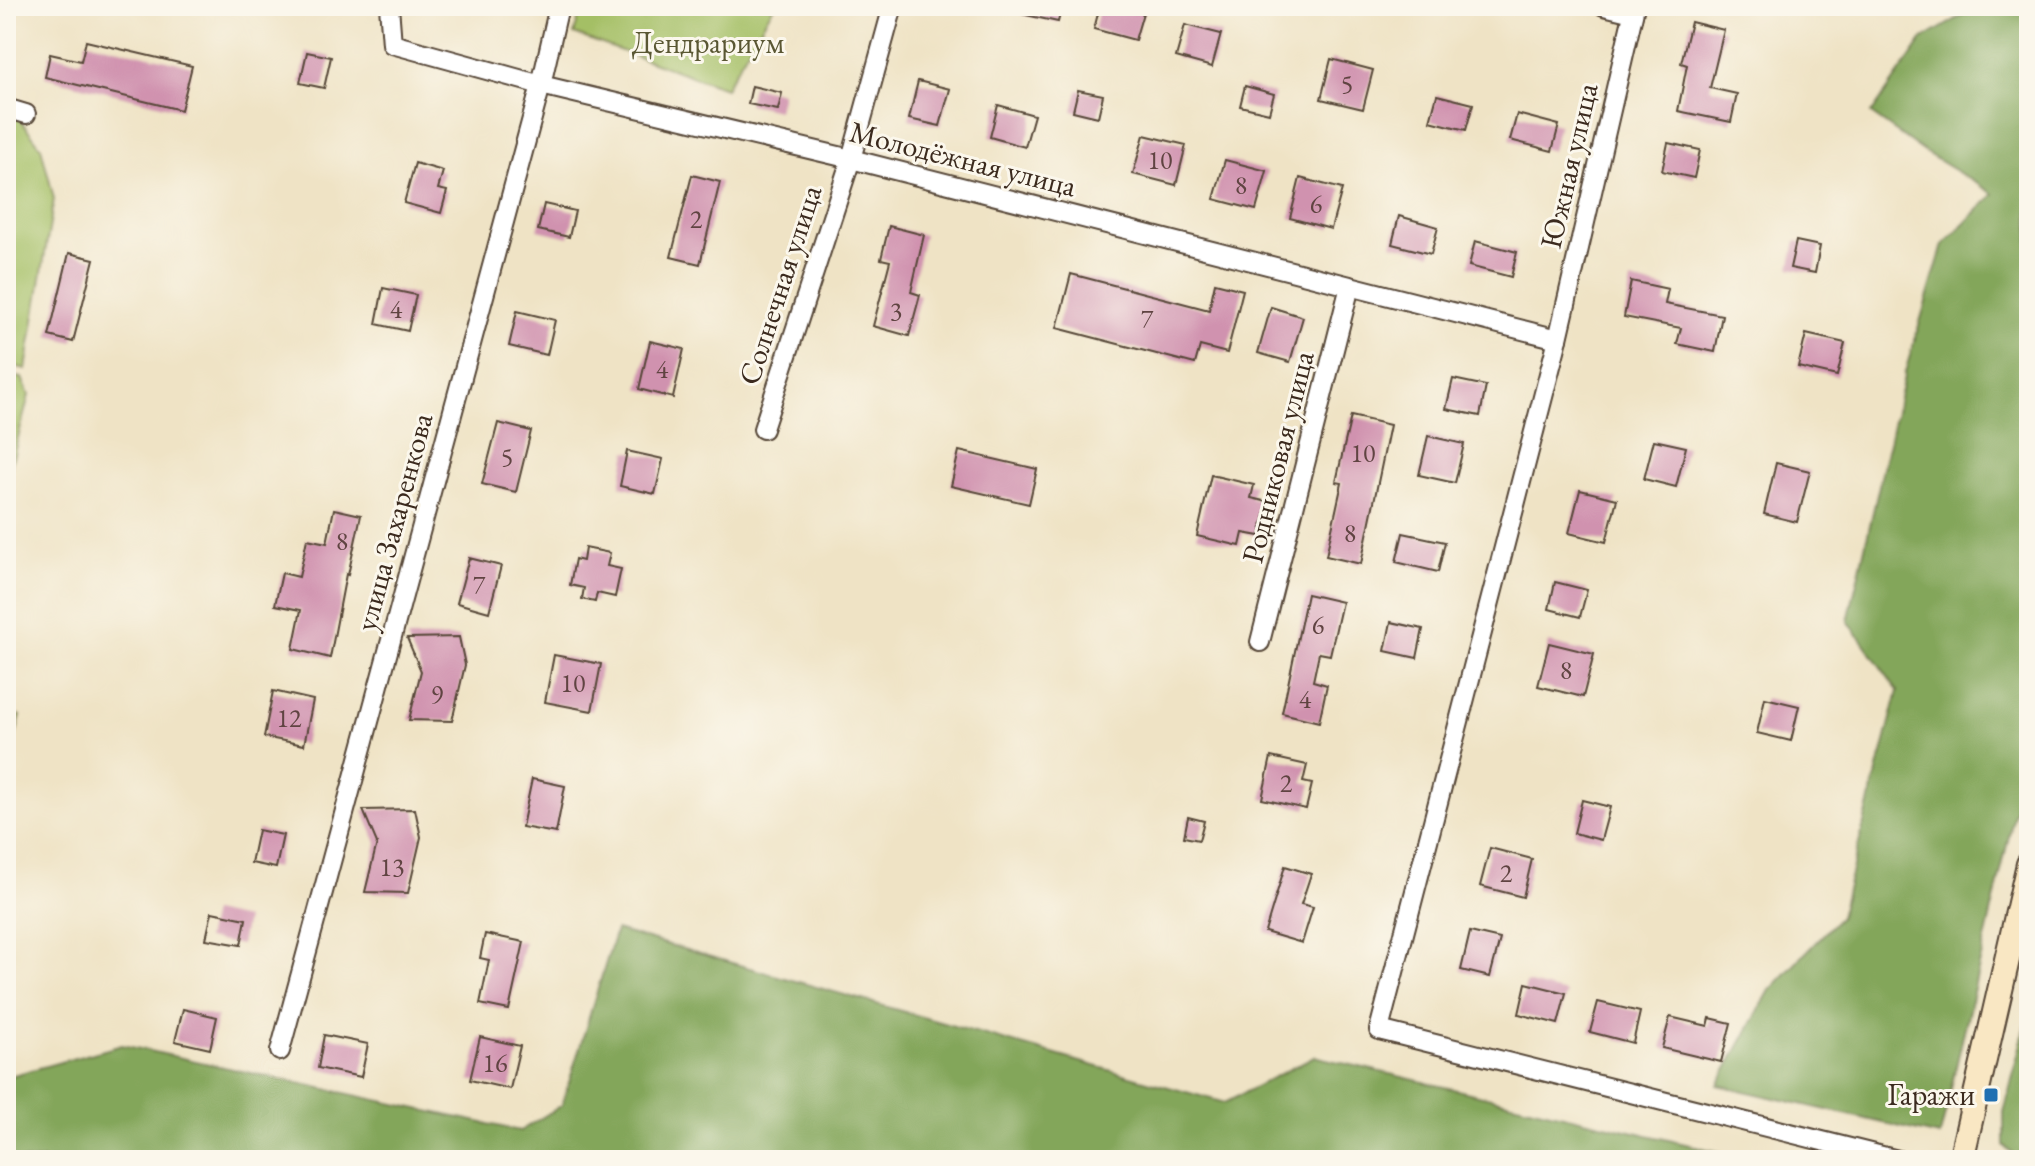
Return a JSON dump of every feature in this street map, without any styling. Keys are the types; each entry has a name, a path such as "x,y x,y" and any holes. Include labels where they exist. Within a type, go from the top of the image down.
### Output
{"main road":[{"path":"1961,1160 2029,864"}],"street":[{"name":"Молодёжная улица","path":"389,6 392,44 541,85 851,159 1558,339"},
{"name":"улица Захаренкова","path":"280,1051 541,85 559,6"},
{"name":"Солнечная улица","path":"763,429 851,159 893,6"},
{"path":"1604,6 1634,10"},
{"name":"Южная улица","path":"1634,10 1558,339 1379,1030 1898,1160"},
{"path":"6,108 26,114"},
{"name":"Родниковая улица","path":"1260,642 1350,286"}],"green space":[{"name":"Дендрариум","path":"582,6 774,6 725,88 574,34"},
{"path":"1978,6 2029,6 2029,749 1940,1136 1718,1085 1770,990 1840,917 1898,691 1848,621 1905,372 1943,245 1994,194 1926,153 1871,114 1923,39"},
{"path":"6,115 19,118 41,147 54,199 26,369 6,364"},
{"path":"6,376 22,378 29,395 10,469 6,467"},
{"path":"6,712 21,716 6,769"},
{"path":"616,930 1225,1103 1314,1056 1753,1160 6,1160 6,1077 122,1045 520,1131 562,1105"},
{"path":"2029,1010 2029,1160 2020,1160 2004,1145 2004,1112"}],"building":[{"path":"1013,6 1062,6 1058,22 1012,12"},
{"path":"1100,6 1145,6 1135,40 1094,29"},
{"path":"1691,22 1724,30 1710,88 1737,94 1731,122 1678,111 1687,65 1681,63"},
{"path":"1185,25 1221,34 1212,67 1176,57"},
{"path":"86,41 192,66 181,110 45,77 50,54 81,61"},
{"path":"307,52 331,57 324,88 300,83"},
{"path":"1331,59 1373,70 1363,109 1321,99"},
{"path":"918,81 950,89 940,126 909,119"},
{"path":"752,86 782,93 778,110 748,104"},
{"path":"1245,86 1274,94 1269,113 1240,106"},
{"path":"1078,90 1103,95 1098,117 1073,111"},
{"path":"1437,95 1473,104 1466,130 1430,121"},
{"path":"998,105 1034,115 1025,147 990,137"},
{"path":"1517,114 1559,125 1552,151 1510,140"},
{"path":"1144,135 1186,145 1176,185 1133,174"},
{"path":"1668,143 1700,150 1694,178 1662,171"},
{"path":"1225,160 1267,171 1256,210 1214,199"},
{"path":"415,163 443,171 438,189 447,191 441,213 404,203"},
{"path":"692,175 720,182 700,264 671,257"},
{"path":"1300,178 1342,189 1331,229 1290,218"},
{"path":"544,204 575,211 569,237 538,230"},
{"path":"1399,216 1438,227 1431,254 1392,244"},
{"path":"889,226 924,235 911,292 920,295 909,336 873,326 890,261 881,259"},
{"path":"1475,241 1517,252 1511,277 1469,266"},
{"path":"1796,241 1820,246 1815,273 1790,268"},
{"path":"69,253 94,259 73,342 49,336"},
{"path":"1071,274 1209,310 1215,283 1243,290 1227,353 1200,346 1195,364 1057,328"},
{"path":"1631,281 1668,289 1665,304 1722,315 1715,352 1677,344 1681,328 1624,317"},
{"path":"383,288 416,295 408,331 376,324"},
{"path":"1271,307 1303,317 1290,362 1258,353"},
{"path":"517,311 555,320 547,355 509,346"},
{"path":"1806,334 1845,343 1837,376 1798,367"},
{"path":"650,341 684,349 673,398 639,389"},
{"path":"1453,379 1486,386 1480,416 1446,409"},
{"path":"1351,416 1390,425 1361,564 1326,556 1342,483 1336,482"},
{"path":"498,423 531,431 516,492 482,484"},
{"path":"1428,436 1464,444 1455,483 1419,475"},
{"path":"1654,440 1686,447 1676,487 1644,479"},
{"path":"627,451 663,459 655,494 620,486"},
{"path":"959,451 1037,469 1029,504 951,486"},
{"path":"1776,463 1810,471 1797,522 1764,514"},
{"path":"1211,475 1254,485 1251,498 1268,502 1260,536 1243,533 1240,546 1197,536"},
{"path":"1580,490 1617,499 1606,542 1569,533"},
{"path":"334,509 361,515 330,658 293,649 301,610 275,605 282,573 299,577 307,539 327,543"},
{"path":"1403,533 1445,542 1438,572 1396,562"},
{"path":"585,548 610,553 607,566 621,569 615,597 597,593 595,602 582,599 584,588 570,585 575,559 583,561"},
{"path":"469,558 501,566 489,612 457,603"},
{"path":"1555,582 1587,590 1580,617 1549,609"},
{"path":"1307,594 1342,602 1330,655 1319,653 1313,681 1327,685 1319,722 1282,713"},
{"path":"1391,622 1423,629 1417,658 1385,651"},
{"path":"459,637 465,665 452,721 409,720 421,671 407,638"},
{"path":"1549,643 1594,654 1583,697 1538,686"},
{"path":"554,655 601,664 592,711 545,702"},
{"path":"273,691 313,700 304,745 264,737"},
{"path":"1765,698 1799,706 1791,741 1757,733"},
{"path":"1271,757 1307,765 1303,782 1312,784 1306,809 1262,799"},
{"path":"532,779 565,786 556,833 522,827"},
{"path":"1582,800 1610,807 1601,840 1574,833"},
{"path":"415,809 421,837 408,893 365,892 377,843 363,810"},
{"path":"1188,817 1204,821 1199,840 1184,837"},
{"path":"258,830 283,835 276,868 251,863"},
{"path":"1490,848 1532,859 1523,897 1480,886"},
{"path":"1285,866 1311,874 1301,904 1313,907 1302,943 1265,932"},
{"path":"212,912 246,919 241,945 206,939"},
{"path":"1470,932 1500,939 1490,977 1461,970"},
{"path":"485,934 524,942 509,1010 480,1004 489,960 480,958"},
{"path":"1526,983 1566,993 1558,1024 1519,1014"},
{"path":"1598,1002 1640,1012 1633,1043 1590,1032"},
{"path":"183,1009 217,1017 210,1049 175,1041"},
{"path":"1670,1017 1708,1026 1710,1018 1731,1023 1721,1062 1662,1048"},
{"path":"324,1035 368,1044 361,1077 318,1068"},
{"path":"480,1037 520,1046 510,1089 470,1080"}],"place":[{"name":"Гаражи","path":"1991,1095"}]}
